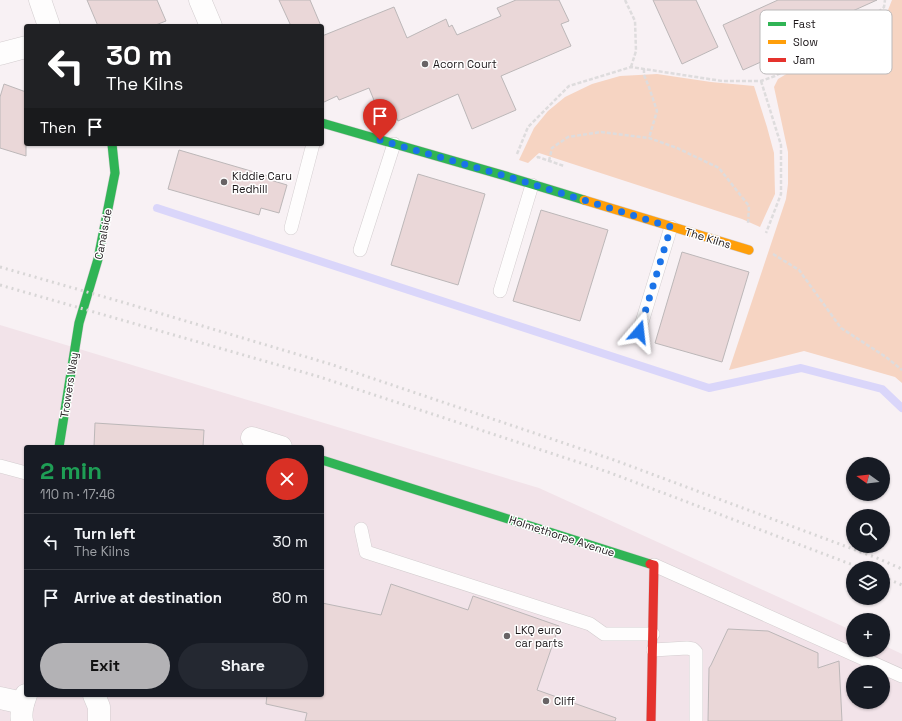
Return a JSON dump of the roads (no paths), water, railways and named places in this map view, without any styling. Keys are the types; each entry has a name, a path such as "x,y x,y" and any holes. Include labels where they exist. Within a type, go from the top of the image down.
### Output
{"street":[{"path":"40,0 48,24"},
{"path":"200,0 210,24"},
{"path":"0,54 24,48"},
{"name":"The Kilns","path":"324,124 509,177 749,250"},
{"name":"Canalside","path":"79,323 98,259 115,172 112,146"},
{"name":"Trowers Way","path":"59,445 79,323"},
{"path":"252,438 275,445"},
{"name":"Holmethorpe Avenue","path":"324,461 654,565"},
{"path":"651,721 654,565"},
{"path":"95,697 99,707 100,721"},
{"path":"0,698 24,706"}],"lane":[{"path":"360,250 394,144"},
{"path":"291,228 312,146"},
{"path":"500,291 532,184"},
{"path":"639,332 671,227"},
{"path":"0,466 24,472"},
{"path":"361,529 366,552 590,624 604,634 653,634"},
{"path":"654,565 902,676"},
{"path":"653,650 687,648 693,649 696,652 696,721"}],"waterway":[{"path":"157,208 709,388 801,368 882,389 902,408"}],"railway":[{"path":"0,267 330,364 614,460 877,558 902,569"},
{"path":"0,285 320,377 608,472 846,562"},
{"path":"890,580 902,585"}],"place":[{"name":"Acorn Court","path":"425,64"},
{"name":"Kiddie Caru Redhill","path":"224,182"},
{"name":"LKQ euro car parts","path":"507,636"},
{"name":"Cliff","path":"546,701"}]}
